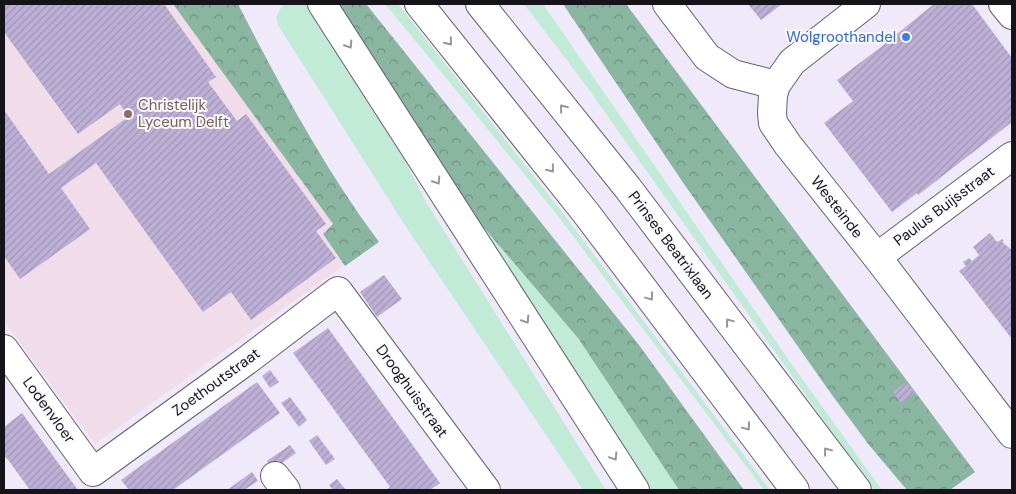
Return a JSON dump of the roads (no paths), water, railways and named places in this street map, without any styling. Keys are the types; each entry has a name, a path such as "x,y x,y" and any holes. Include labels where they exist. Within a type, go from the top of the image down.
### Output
{"main road":[{"path":"322,4 635,490"},
{"path":"418,4 586,213 795,490"},
{"name":"Prinses Beatrixlaan","path":"480,4 627,187 857,490"},
{"path":"667,4 707,57 733,74 776,85 792,62 866,4"},
{"path":"1003,4 1012,15"},
{"name":"Westeinde","path":"776,85 773,95 772,113 773,123 777,130 1012,434"},
{"name":"Paulus Buijsstraat","path":"877,257 1012,156"},
{"name":"Zoethoutstraat","path":"93,472 246,361 338,291"},
{"name":"Drooghuisstraat","path":"338,291 473,486"},
{"name":"Lodenvloer","path":"7,361 93,472"}],"place":[{"name":"Wolgroothandel","path":"906,37"},
{"name":"Christelijk Lyceum Delft","path":"128,114"}]}
